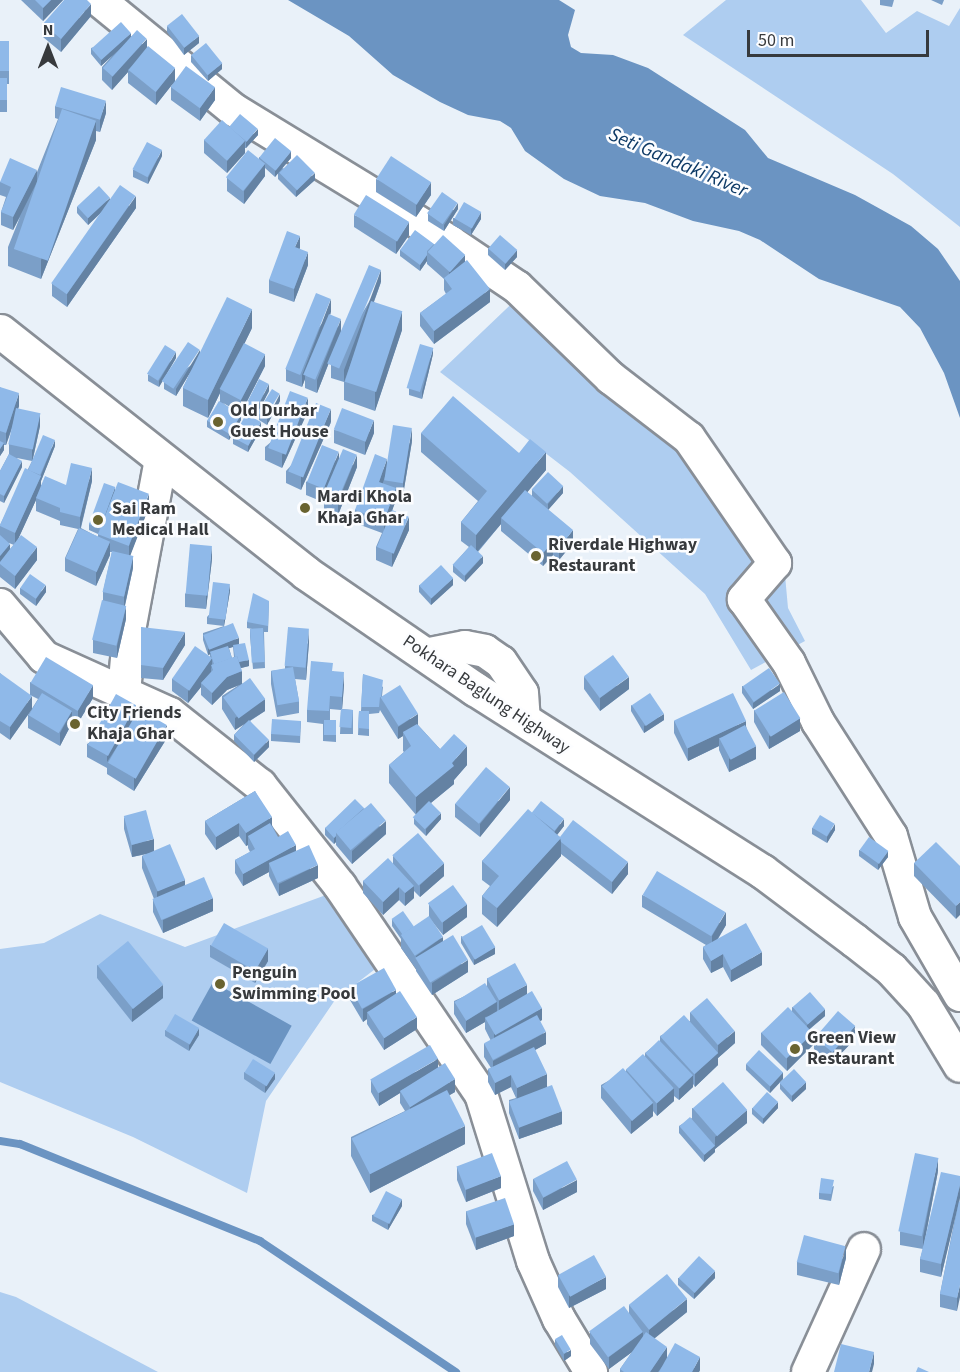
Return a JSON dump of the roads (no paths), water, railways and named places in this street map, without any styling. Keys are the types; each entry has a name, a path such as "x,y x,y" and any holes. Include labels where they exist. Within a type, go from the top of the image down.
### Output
{"highway":[{"name":"Pokhara Baglung Highway","path":"0,331 306,573 524,720 762,871 876,957 923,1004 960,1065"}],"street":[{"path":"99,0 234,110 450,242 517,288 610,378 689,438 775,563 744,599 789,663 818,722 891,836 915,917 960,995"},
{"path":"124,693 130,625 161,459"},
{"path":"0,605 44,657 170,714 260,785 340,886 481,1094 533,1261 559,1319 591,1372"},
{"path":"808,1372 864,1249"}],"water":[{"name":"Seti Gandaki River","path":"288,0 559,0 575,10 568,35 571,47 581,53 613,55 648,68 745,130 768,158 855,195 911,226 938,249 960,281 960,418 944,373 920,328 900,307 819,279 760,240 739,231 693,221 645,203 600,196 564,179 525,151 511,128 500,121 468,115 440,102 393,75 349,36"},
{"path":"213,982 292,1026 270,1064 192,1020"}],"waterway":[{"path":"0,1141 20,1144 260,1241 456,1372"}],"place":[{"name":"Old Durbar Guest House","path":"218,422"},
{"name":"Mardi Khola Khaja Ghar","path":"305,508"},
{"name":"Sai Ram Medical Hall","path":"98,520"},
{"name":"Riverdale Highway Restaurant","path":"536,556"},
{"name":"City Friends Khaja Ghar","path":"75,724"},
{"name":"Penguin Swimming Pool","path":"220,984"},
{"name":"Green View Restaurant","path":"795,1049"}]}
